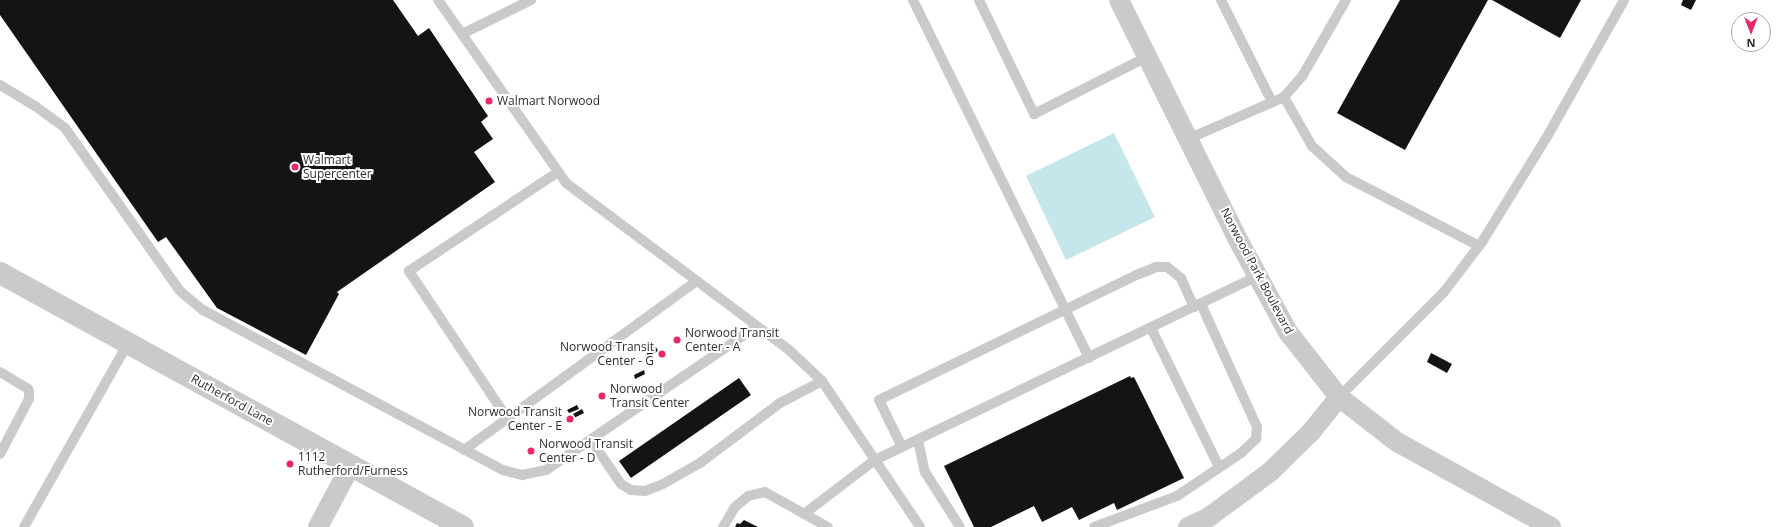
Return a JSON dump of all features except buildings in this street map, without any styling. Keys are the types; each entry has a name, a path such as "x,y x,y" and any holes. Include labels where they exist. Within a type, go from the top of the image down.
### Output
{"street":[{"name":"Norwood Park Boulevard","path":"1119,0 1188,139 1288,332 1339,397 1398,442 1551,527"},
{"name":"Rutherford Lane","path":"0,273 463,527"},
{"path":"1188,527 1209,518 1270,472 1311,432 1339,397"},
{"path":"318,527 351,465"}],"lane":[{"path":"438,0 566,183 788,349 822,381 920,527"},
{"path":"462,34 529,0"},
{"path":"913,0 1089,358"},
{"path":"979,0 1034,114 1148,57"},
{"path":"1221,0 1272,102"},
{"path":"1188,139 1284,97 1303,75 1346,0"},
{"path":"1339,397 1444,292 1479,246 1548,135 1624,0"},
{"path":"0,85 35,106 64,128 180,291 203,310 503,470 522,476 546,470 757,326"},
{"path":"1284,97 1312,146 1346,177 1479,246"},
{"path":"507,418 409,271 558,172"},
{"path":"902,447 879,400 1139,274 1156,267 1167,267 1180,278 1197,305 1257,427 1256,439 1177,496 1094,527"},
{"path":"804,514 875,460 1258,276"},
{"path":"464,450 697,281"},
{"path":"1151,328 1219,467"},
{"path":"24,527 128,343"},
{"path":"0,372 28,388 29,392 29,399 0,454"},
{"path":"591,440 621,484 631,490 645,491 663,484 700,462 780,403 822,381"},
{"path":"918,440 925,472 960,527"},
{"path":"723,527 735,507 748,496 765,492 828,527"}],"water":[{"path":"1114,133 1155,217 1066,260 1026,176"}],"place":[{"name":"Walmart Norwood","path":"489,101"},
{"name":"Walmart Supercenter","path":"295,167"},
{"name":"Norwood Transit Center - A","path":"677,340"},
{"name":"Norwood Transit Center - G","path":"662,354"},
{"name":"Norwood Transit Center","path":"602,396"},
{"name":"Norwood Transit Center - E","path":"570,419"},
{"name":"Norwood Transit Center - D","path":"531,451"},
{"name":"1112 Rutherford/Furness","path":"290,464"}]}
